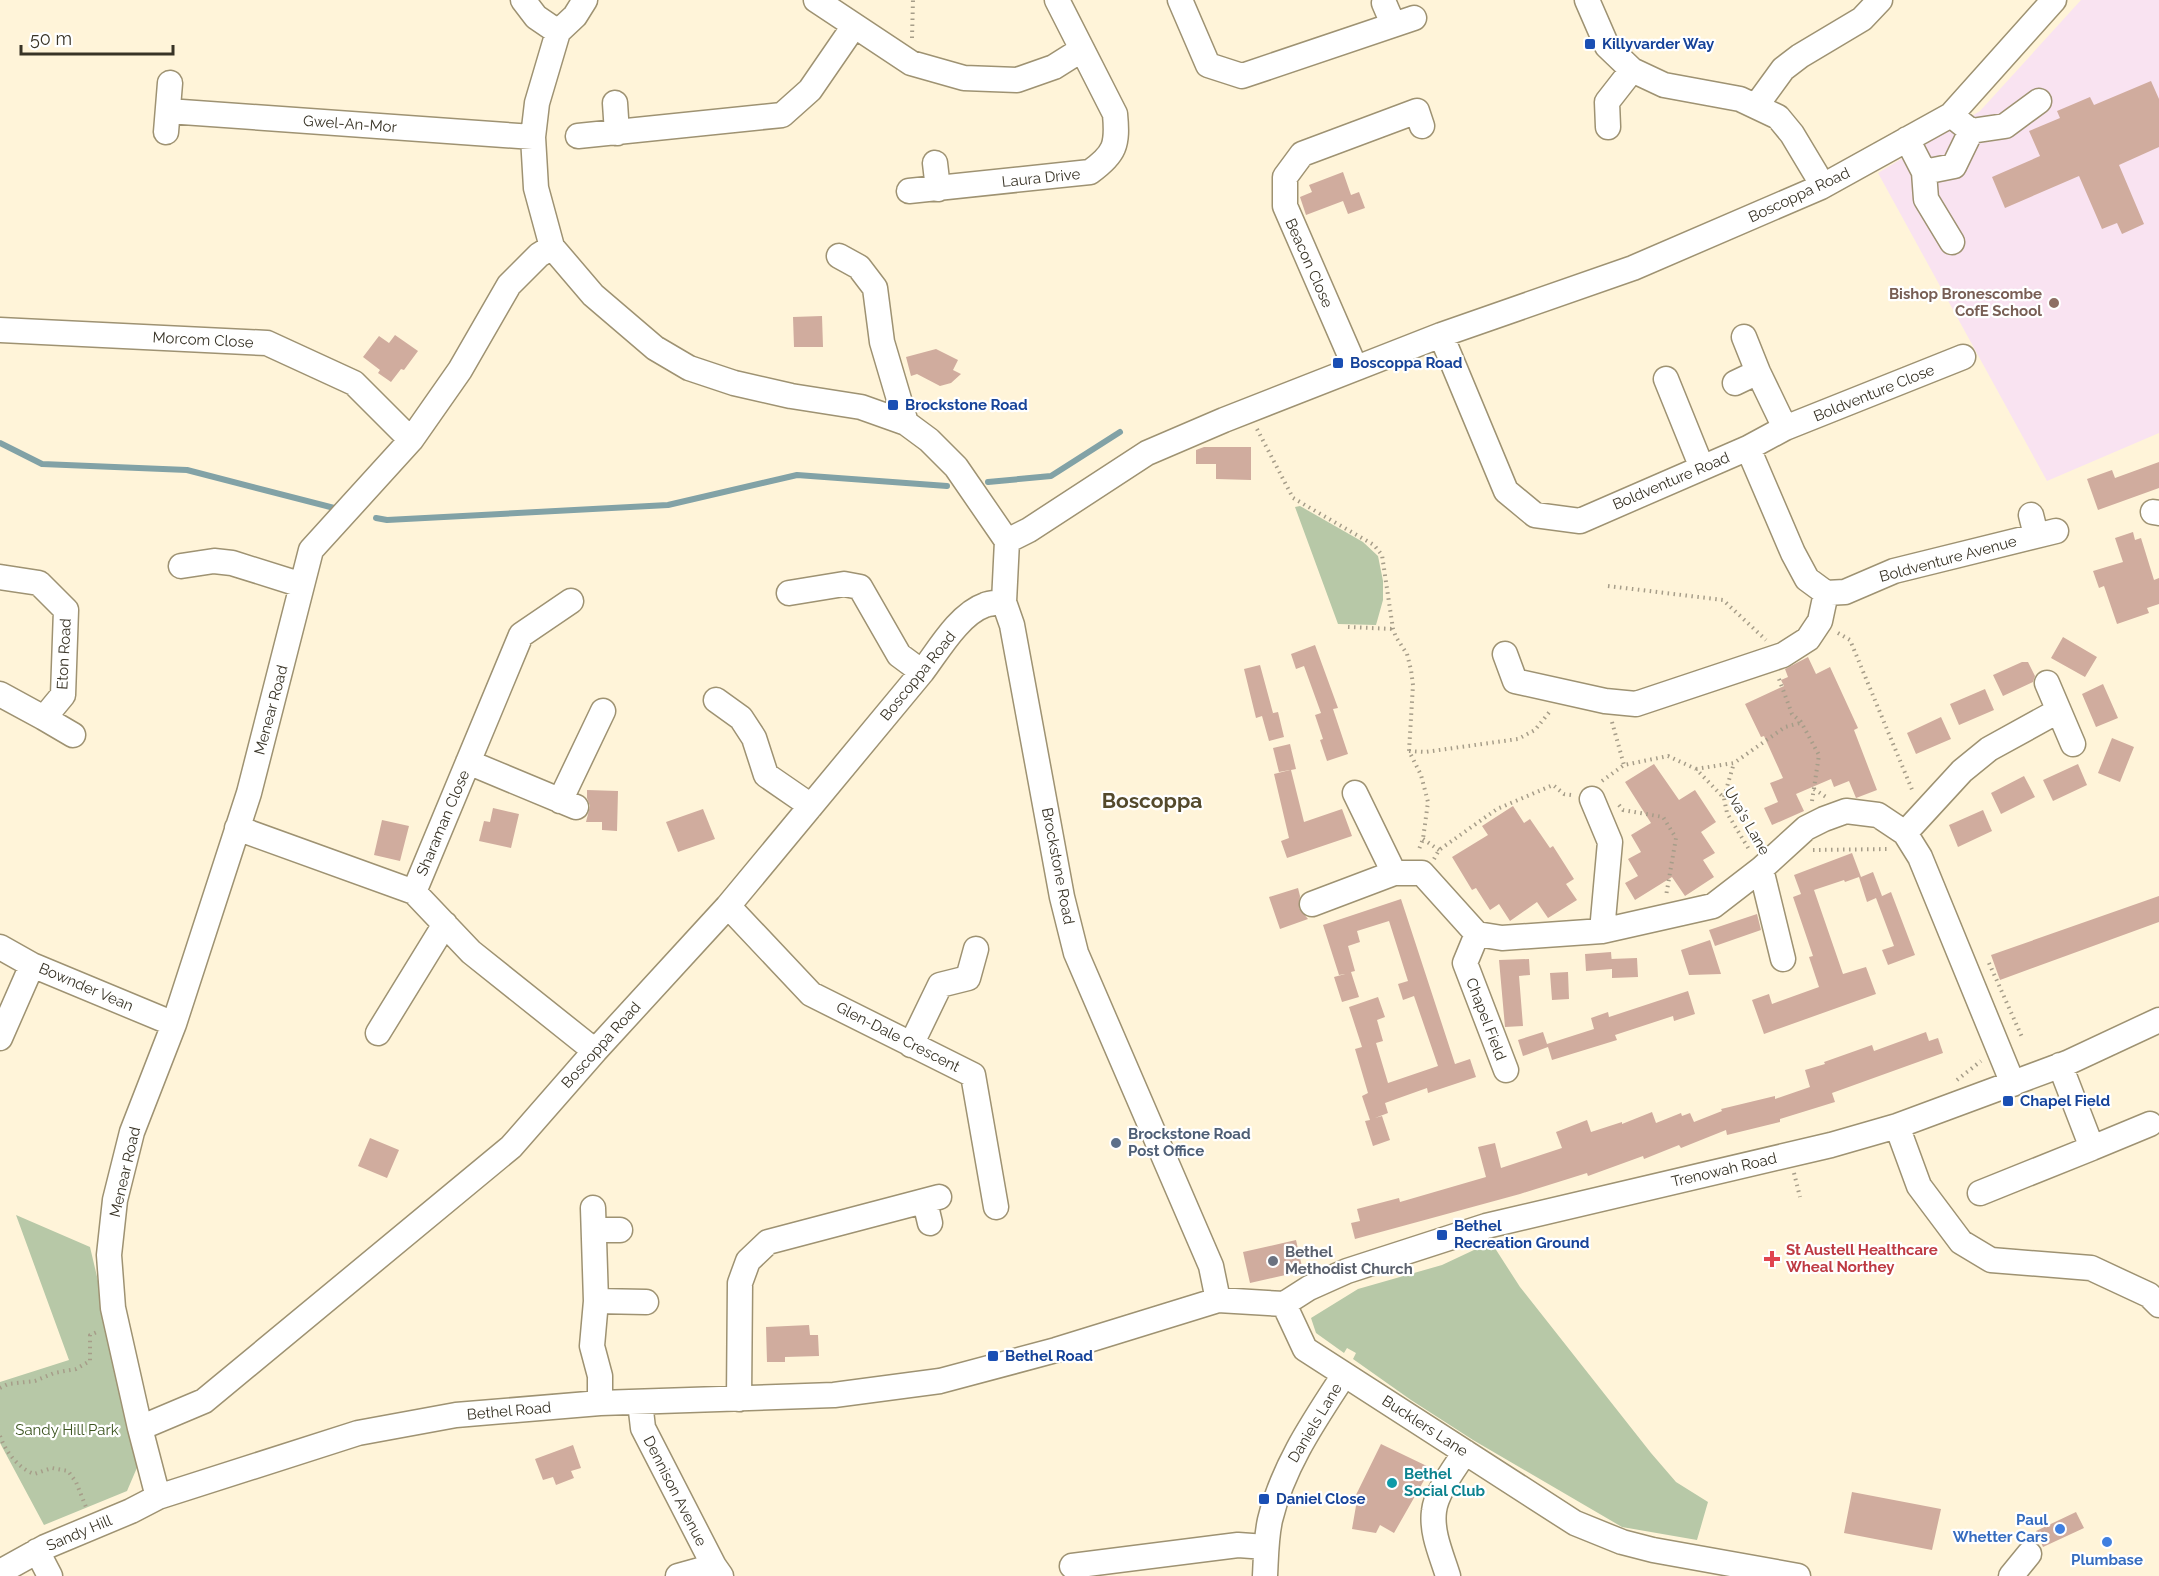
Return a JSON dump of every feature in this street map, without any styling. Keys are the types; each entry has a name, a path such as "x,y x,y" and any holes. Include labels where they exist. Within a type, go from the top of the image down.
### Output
{"street":[{"path":"524,0 536,17 558,32"},
{"path":"585,0 575,16 558,32 537,103 532,137 536,188 552,247 593,295 656,348 689,368 734,383 791,396 861,407 906,423 929,440 956,467 1007,541"},
{"path":"816,0 911,63 964,78 1017,80 1054,67 1082,50"},
{"name":"Laura Drive","path":"909,191 1090,172 1109,159 1117,134 1115,114 1057,0"},
{"path":"1180,0 1208,65 1242,76 1397,15"},
{"path":"1587,0 1607,46 1632,70 1664,85 1740,99 1778,117 1792,134 1816,174 1821,187"},
{"path":"1756,106 1783,69 1800,56 1862,19 1880,0"},
{"name":"Boscoppa Road","path":"1007,541 1029,530 1147,453 1355,367 1633,268 1821,187 1951,115 2054,0"},
{"path":"578,136 782,115 810,90 854,27"},
{"path":"1608,127 1607,102 1632,70"},
{"name":"Gwel-An-Mor","path":"170,83 167,122 532,137"},
{"path":"1951,115 1971,131 2005,126 2038,101"},
{"path":"615,103 616,133"},
{"name":"Beacon Close","path":"1355,367 1285,206 1285,177 1302,154 1327,144 1417,111 1422,126"},
{"path":"1924,172 1954,166 1971,131"},
{"path":"1907,139 1924,172 1926,199 1952,242"},
{"path":"935,163 938,189"},
{"name":"Menear Road","path":"158,1497 113,1308 109,1255 115,1200 132,1132 174,1024 249,793 312,550 411,440 460,370 509,285 539,255 552,247"},
{"path":"839,256 859,267 875,288 882,342 906,423"},
{"name":"Morcom Close","path":"0,330 267,343 354,383 411,440"},
{"name":"Boldventure Road","path":"1441,335 1506,491 1535,515 1580,521 1748,448 1793,553 1807,579 1826,593"},
{"path":"1744,337 1785,428"},
{"name":"Boldventure Close","path":"1748,448 1785,428 1963,357"},
{"path":"1735,383 1758,372"},
{"path":"1666,379 1688,404 1702,468"},
{"name":"Boldventure Avenue","path":"1826,593 1845,592 1894,572 2041,527"},
{"name":"Brockstone Road","path":"1007,541 1004,602 1012,625 1062,897 1076,952 1211,1266 1218,1300"},
{"path":"181,566 214,561 232,563 302,585"},
{"name":"Eton Road","path":"0,577 39,583 66,610 63,695 44,718"},
{"path":"789,593 844,584 860,587 898,655 922,672"},
{"path":"1505,654 1515,681 1605,701 1636,704 1783,655 1808,639 1820,621 1826,593"},
{"name":"Sharaman Close","path":"237,828 414,892 521,635 571,601"},
{"name":"Boscoppa Road","path":"140,1428 204,1401 511,1147 595,1051 728,906 922,672 952,632 970,614 985,605 1004,602"},
{"path":"2047,683 2073,744"},
{"path":"0,694 73,735"},
{"path":"716,700 741,718 754,738 766,775 811,806"},
{"path":"468,762 568,804 603,711"},
{"path":"1910,841 1923,814 1962,771 1989,749 2058,711"},
{"path":"1355,793 1394,873"},
{"path":"1590,796 1610,842 1602,931"},
{"path":"1312,904 1394,873 1422,873 1477,934 1502,938 1602,931 1713,906 1761,869 1806,828 1846,811 1878,815 1910,841 2013,1084"},
{"path":"1761,869 1783,959"},
{"path":"414,892 471,952 595,1051"},
{"name":"Glen-Dale Crescent","path":"728,906 811,994 973,1075 996,1207"},
{"path":"378,1033 444,924"},
{"name":"Chapel Field","path":"1477,934 1466,963 1506,1070"},
{"name":"Bownder Vean","path":"0,947 32,965 174,1024"},
{"path":"910,1045 940,985 968,978 976,949"},
{"path":"0,1038 32,965"},
{"name":"Trenowah Road","path":"1284,1304 1309,1288 1347,1271 1486,1226 1820,1148 1897,1126 2060,1065 2159,1020"},
{"path":"2060,1065 2092,1148"},
{"path":"1980,1193 2150,1124"},
{"path":"1897,1126 1919,1186 1961,1242 1991,1260 2091,1268 2157,1301"},
{"path":"739,1399 740,1283 748,1261 768,1242 931,1207"},
{"path":"600,1403 600,1376 592,1346 596,1301 594,1219 620,1230"},
{"path":"1218,1300 1284,1304"},
{"name":"Bethel Road","path":"158,1497 358,1433 456,1415 600,1403 834,1395 940,1381 1056,1350 1218,1300"},
{"path":"596,1301 646,1302"},
{"name":"Bucklers Lane","path":"1284,1304 1305,1348 1575,1523 1686,1566 1798,1576"},
{"name":"Daniels Lane","path":"1265,1576 1266,1547 1277,1495 1305,1435 1344,1375"},
{"name":"Dennison Avenue","path":"640,1402 643,1428 717,1571"},
{"path":"1448,1576 1435,1534 1434,1510 1444,1487 1466,1452"},
{"name":"Sandy Hill","path":"0,1572 37,1551 158,1497"},
{"path":"1072,1566 1238,1545 1266,1547"},
{"path":"37,1551 50,1576"},
{"path":"2011,1576 2029,1554"},
{"path":"678,1576 717,1571"}],"path":[{"path":"911,63 913,0"},
{"path":"1247,410 1293,498 1374,545 1382,555 1393,629 1407,654 1411,670 1413,686 1409,751 1420,775 1428,802 1423,838 1439,850"},
{"path":"1608,586 1723,600 1783,655"},
{"path":"1820,621 1850,640 1923,814"},
{"path":"1348,627 1393,629"},
{"path":"1779,679 1792,714 1801,723 1819,755 1806,828"},
{"path":"1605,701 1624,765"},
{"path":"1409,751 1425,752 1518,739 1535,730 1553,708"},
{"path":"1696,769 1734,763 1785,726 1801,723"},
{"name":"Uva's Lane","path":"1590,796 1624,765 1668,756 1696,769 1724,798 1727,813 1761,869"},
{"path":"1724,798 1734,763"},
{"path":"1422,873 1439,850 1497,809 1525,796 1553,785 1564,794 1590,796"},
{"path":"1616,800 1623,810 1663,817 1676,838 1663,918"},
{"path":"1782,850 1910,841"},
{"path":"1795,1176 1800,1197"},
{"path":"0,1388 8,1384 35,1381 54,1373 84,1366 90,1361 88,1339 92,1332 98,1332 99,1345 121,1342"},
{"path":"0,1436 3,1444 21,1468 34,1474 52,1468 61,1469 72,1475 96,1526"}],"shaded area":[{"name":"Bishop Bronescombe CofE School","path":"2081,0 2159,0 2159,433 2047,481 1878,173 1980,111"}],"green space":[{"path":"1300,506 1363,542 1378,556 1383,581 1383,600 1376,625 1338,624 1295,507"},
{"name":"Sandy Hill Park","path":"16,1215 90,1247 139,1463 127,1491 44,1525 0,1443 0,1382 69,1360"},
{"path":"1491,1242 1520,1287 1651,1453 1676,1482 1708,1502 1697,1540 1622,1527 1473,1440 1353,1359 1356,1353 1347,1348 1344,1353 1316,1333 1311,1318 1358,1289 1442,1265"}],"building":[{"path":"2151,81 2159,99 2159,147 2119,165 2144,224 2122,234 2117,223 2102,229 2079,176 2005,208 1992,177 2040,156 2029,131 2060,118 2057,111 2090,97 2094,105"},
{"path":"1343,172 1351,195 1359,192 1365,208 1348,214 1343,201 1306,215 1300,197 1312,192 1309,185"},
{"path":"822,316 823,347 794,347 793,317"},
{"path":"395,335 418,351 404,370 401,369 391,382 378,373 380,370 363,357 379,336 389,343"},
{"path":"936,349 958,360 953,370 961,374 951,383 940,386 917,374 911,376 906,357"},
{"path":"1204,447 1251,447 1251,480 1216,479 1216,464 1196,464 1196,450"},
{"path":"2159,462 2159,488 2098,510 2087,479 2112,470 2115,478"},
{"path":"2133,532 2135,540 2141,538 2154,580 2159,578 2159,604 2147,608 2149,613 2117,624 2104,586 2099,588 2093,571 2123,562 2115,538"},
{"path":"2063,637 2097,657 2085,677 2051,658"},
{"path":"1315,645 1338,708 1333,709 1348,754 1327,761 1315,715 1321,713 1304,666 1296,669 1291,654"},
{"path":"1808,657 1816,674 1830,667 1858,728 1854,730 1877,790 1856,798 1849,781 1834,787 1831,779 1796,794 1804,811 1772,825 1764,808 1778,802 1770,783 1783,778 1764,736 1761,737 1745,704 1784,686 1781,680 1788,677 1785,669"},
{"path":"2022,662 2028,662 2035,676 2033,682 2003,696 1993,675"},
{"path":"1260,665 1273,713 1269,714 1278,712 1284,737 1269,741 1262,716 1256,718 1244,669"},
{"path":"2103,684 2118,718 2096,727 2082,694"},
{"path":"1985,689 1994,710 1959,725 1950,704"},
{"path":"1941,717 1951,739 1916,754 1907,733"},
{"path":"2112,738 2134,747 2120,782 2098,773"},
{"path":"1290,744 1296,769 1291,770 1304,822 1342,809 1352,836 1287,858 1281,841 1289,838 1274,774 1290,770 1279,772 1273,748"},
{"path":"1654,764 1679,800 1695,790 1716,822 1701,832 1715,853 1703,860 1714,877 1685,896 1672,877 1635,900 1625,883 1638,876 1628,859 1641,852 1631,835 1651,823 1625,782"},
{"path":"2078,764 2087,785 2053,801 2043,780"},
{"path":"2024,776 2035,797 2001,814 1991,793"},
{"path":"587,790 618,791 617,831 602,830 602,822 586,822 590,806"},
{"path":"1513,806 1524,823 1530,819 1550,848 1553,846 1574,879 1566,884 1577,900 1548,918 1537,902 1510,921 1499,904 1490,910 1476,888 1472,890 1452,857 1488,835 1482,826"},
{"path":"493,808 519,814 511,848 479,841 484,821 490,822"},
{"path":"703,809 715,839 678,852 666,822"},
{"path":"1983,810 1992,831 1958,847 1949,825"},
{"path":"382,820 409,826 400,861 374,855"},
{"path":"1852,853 1861,877 1873,872 1882,896 1880,897 1891,892 1915,955 1888,965 1882,950 1894,946 1876,898 1867,902 1859,877 1814,890 1843,974 1866,967 1876,994 1764,1034 1752,1000 1769,994 1772,1004 1819,987 1809,957 1813,956 1793,897 1801,894 1794,875"},
{"path":"1298,888 1299,908 1308,919 1280,929 1269,897"},
{"path":"2159,896 2159,922 2000,980 1991,955"},
{"path":"1401,899 1455,1064 1470,1059 1476,1077 1428,1093 1427,1088 1385,1103 1388,1113 1375,1118 1382,1116 1390,1140 1373,1146 1365,1121 1370,1120 1362,1096 1368,1093 1355,1049 1362,1047 1349,1007 1378,997 1385,1017 1377,1020 1383,1041 1376,1043 1388,1083 1438,1066 1414,996 1403,1000 1398,984 1408,981 1389,921 1357,931 1360,942 1348,946 1355,971 1351,972 1359,997 1342,1002 1334,977 1345,974 1339,975 1323,925"},
{"path":"1757,914 1761,930 1715,946 1709,930"},
{"path":"1710,940 1721,974 1689,975 1681,950"},
{"path":"1611,952 1612,959 1637,958 1638,977 1612,978 1612,969 1586,971 1585,954"},
{"path":"1529,959 1530,975 1519,976 1523,1026 1505,1027 1499,960"},
{"path":"1568,972 1569,999 1552,1000 1550,973"},
{"path":"1688,991 1695,1014 1674,1021 1673,1016 1615,1035 1617,1040 1552,1060 1548,1047 1523,1056 1518,1040 1543,1032 1547,1044 1594,1029 1591,1018 1608,1012 1609,1017"},
{"path":"1926,1032 1929,1041 1938,1038 1943,1053 1832,1093 1835,1102 1780,1119 1780,1122 1727,1135 1726,1130 1681,1148 1679,1145 1644,1159 1643,1156 1588,1176 1587,1173 1520,1194 1355,1239 1351,1223 1360,1221 1357,1209 1399,1198 1400,1202 1486,1177 1478,1147 1495,1143 1501,1168 1562,1148 1556,1132 1587,1120 1591,1132 1622,1122 1622,1124 1652,1112 1656,1123 1681,1113 1682,1116 1690,1113 1694,1122 1722,1111 1721,1109 1775,1096 1775,1099 1810,1087 1805,1070 1872,1045 1874,1051"},
{"path":"370,1138 399,1150 387,1178 358,1166"},
{"name":"Bethel Methodist Church","path":"1296,1240 1303,1271 1250,1283 1243,1252"},
{"path":"809,1325 810,1335 818,1335 819,1356 785,1357 785,1362 767,1362 766,1327"},
{"name":"Bethel Social Club","path":"1381,1444 1431,1468 1394,1533 1380,1525 1376,1533 1352,1529 1357,1500 1354,1499"},
{"path":"573,1445 581,1468 571,1471 574,1478 556,1485 553,1477 543,1480 535,1459"},
{"path":"1852,1492 1941,1509 1932,1550 1844,1533"},
{"name":"Paul Whetter Cars","path":"2076,1512 2084,1528 2043,1547 2036,1531"}],"waterway":[{"path":"988,482 1051,476 1120,432"},
{"path":"0,443 42,464 187,470 338,509"},
{"path":"376,518 387,520 668,505 797,475 947,486"}],"place":[{"name":"Killyvarder Way","path":"1590,44"},
{"name":"Bishop Bronescombe CofE School","path":"2054,303"},
{"name":"Boscoppa Road","path":"1338,363"},
{"name":"Brockstone Road","path":"893,405"},
{"name":"Chapel Field","path":"2008,1101"},
{"name":"Brockstone Road Post Office","path":"1116,1143"},
{"name":"Bethel Recreation Ground","path":"1442,1235"},
{"name":"St Austell Healthcare Wheal Northey","path":"1772,1259"},
{"name":"Bethel Methodist Church","path":"1273,1261"},
{"name":"Bethel Road","path":"993,1356"},
{"name":"Bethel Social Club","path":"1392,1483"},
{"name":"Daniel Close","path":"1264,1499"},
{"name":"Paul Whetter Cars","path":"2060,1529"},
{"name":"Plumbase","path":"2107,1542"}],"district":[{"name":"Boscoppa","path":"1152,800"}]}
